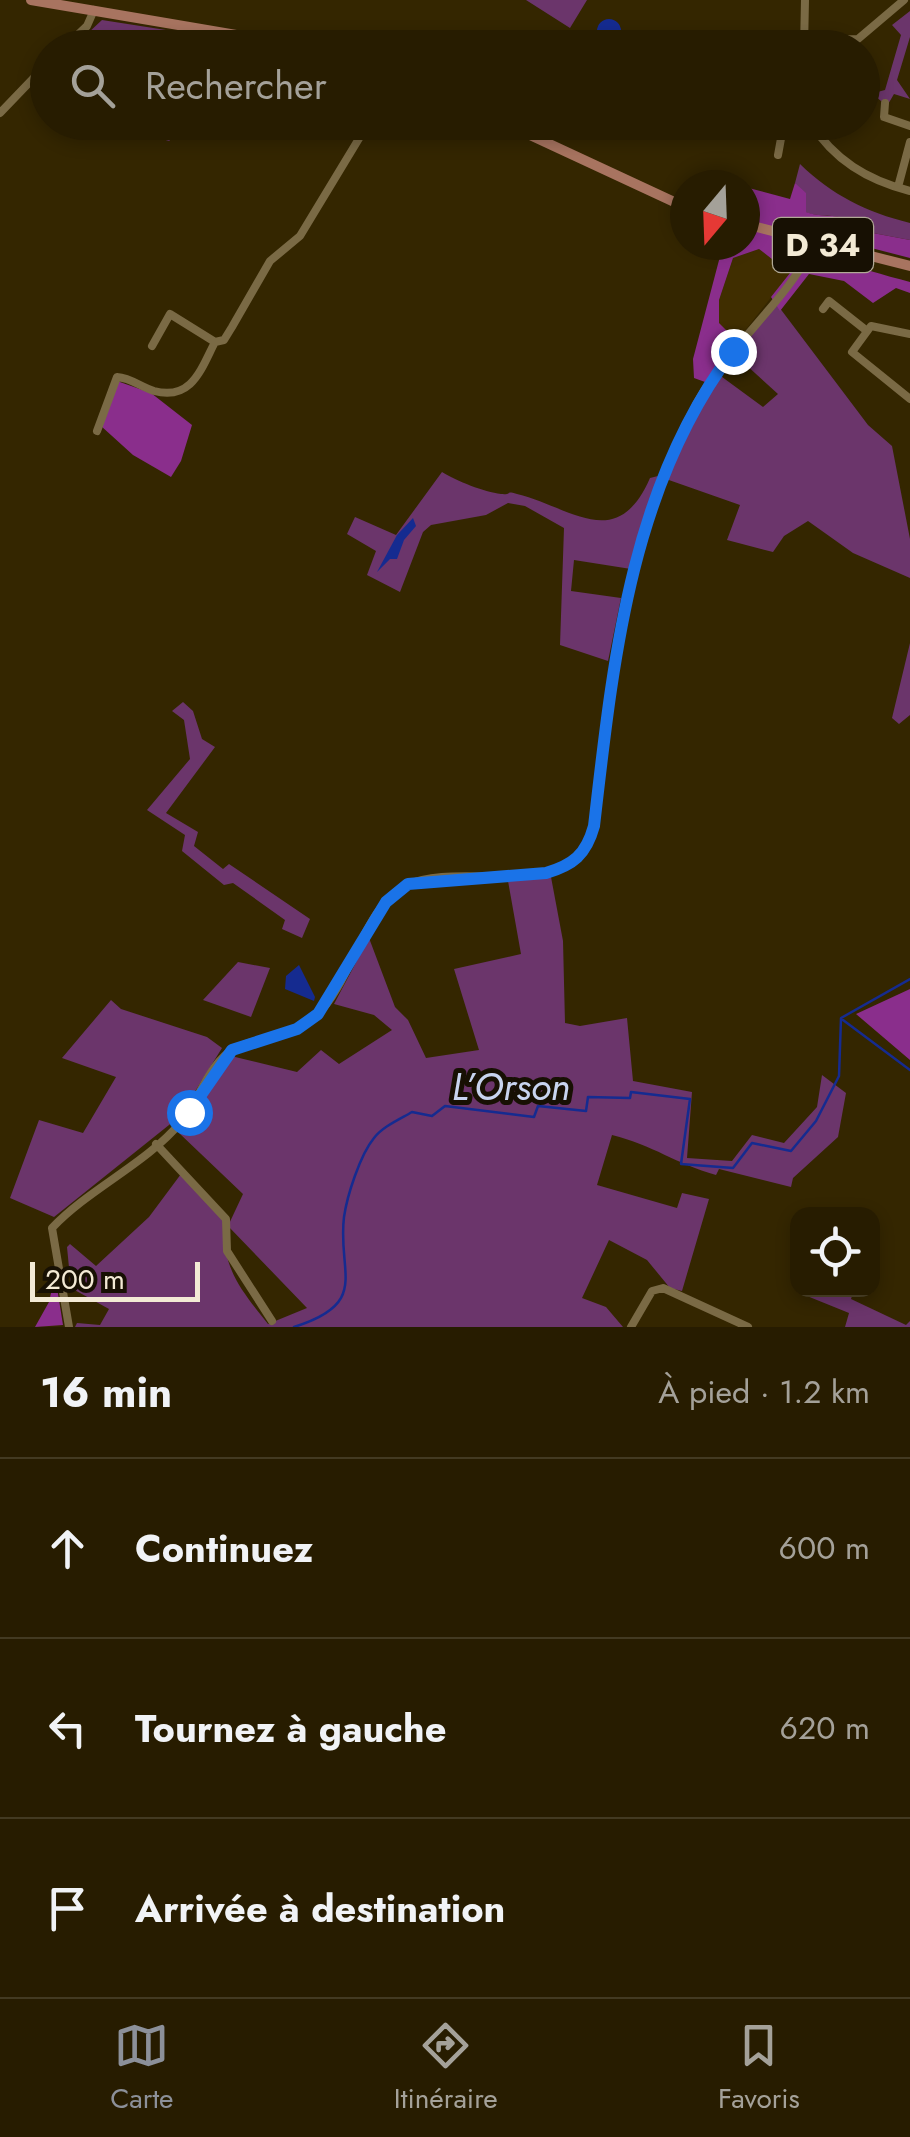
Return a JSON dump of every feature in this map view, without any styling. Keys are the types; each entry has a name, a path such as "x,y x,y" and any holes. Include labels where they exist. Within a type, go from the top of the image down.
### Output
{"main road":[{"path":"31,0 209,30"},
{"path":"541,140 670,200"},
{"name":"D 34","path":"760,228 907,265"}],"street":[{"path":"804,30 805,0"},
{"path":"874,30 906,1"},
{"path":"83,30 94,10"},
{"path":"0,113 30,82"},
{"path":"885,103 884,117 910,126"},
{"path":"152,346 170,314 215,342 224,340 270,261 300,236 358,140"},
{"path":"778,155 781,140"},
{"path":"825,140 844,162 910,190"},
{"path":"898,188 906,171 910,142"},
{"path":"70,1327 52,1228 179,1125 232,1050 297,1029 318,1014 395,893 422,882 546,873 566,866 585,850 594,826 612,662 668,464 711,380 815,242"},
{"path":"823,309 829,301 867,332"},
{"path":"910,334 875,326 852,352 910,399"},
{"path":"97,430 117,377 156,392 184,390 195,382 215,342"},
{"path":"156,1144 226,1219 226,1251 272,1321"},
{"path":"632,1327 652,1292 663,1288 748,1327"}],"shaded area":[{"path":"526,0 587,0 570,28"},
{"path":"910,11 910,37 897,80 910,99 894,94 887,106 880,100 880,91 885,90 901,35 892,25"},
{"path":"609,19 621,30 597,30 600,22"},
{"path":"102,20 166,30 91,30"},
{"path":"800,164 850,201 910,223 910,240 857,230 840,217 805,212 804,198 795,183"},
{"path":"795,183 806,193 806,212 846,219 857,230 910,240 910,258 821,235 804,257 812,263 833,256 910,282 910,293 896,288 873,303 844,281 809,274 780,311 771,297 790,273 760,250 760,191 790,199"},
{"path":"760,250 790,273 737,341 719,324 719,300 732,260 760,260"},
{"path":"719,260 732,260 719,300 719,323 737,341 705,382 694,378 693,359"},
{"path":"776,303 868,425 892,446 910,539 910,578 853,553 808,521 784,536 773,552 727,540 740,505 666,479 684,432 718,374 763,407 778,394 734,354"},
{"path":"117,381 151,393 192,425 181,461 171,477 133,455 101,426"},
{"path":"442,472 487,491 513,493 574,515 608,520 623,514 637,501 650,478 658,476 631,569 574,560 571,591 621,598 608,661 560,645 564,528 525,506 508,503 486,515 431,525 423,532 400,592 367,575 376,551 347,534 355,517 396,535"},
{"path":"413,518 416,526 404,540 397,559 390,559 377,572 397,535"},
{"path":"910,643 910,715 899,724 892,718"},
{"path":"183,702 193,711 202,739 215,747 166,813 198,832 194,846 223,869 229,864 310,919 302,938 282,929 285,920 233,883 224,885 182,851 185,835 147,810 190,759 184,720 172,711"},
{"path":"551,877 563,941 565,1023 580,1026 627,1018 633,1081 692,1092 687,1158 732,1161 752,1135 784,1143 817,1107 822,1075 846,1093 838,1137 793,1178 791,1187 719,1169 716,1175 612,1135 597,1185 677,1208 682,1193 709,1199 682,1291 670,1288 647,1260 609,1240 582,1298 606,1307 623,1327 75,1327 77,1323 100,1325 109,1309 71,1288 67,1247 70,1244 96,1266 149,1217 181,1174 223,1219 226,1251 234,1276 268,1324 307,1308 228,1226 243,1194 179,1133 231,1056 297,1072 321,1050 339,1064 392,1030 374,1015 334,1004 369,938 395,1007 408,1020 426,1058 479,1050 454,969 521,954 508,881"},
{"path":"238,962 270,968 251,1017 203,1000"},
{"path":"299,965 314,1001 285,989 286,976"},
{"path":"910,989 910,1060 856,1014"},
{"path":"111,1000 121,1009 207,1037 222,1048 179,1117 54,1217 10,1198 39,1120 83,1133 116,1077 62,1058"},
{"path":"55,1275 63,1325 35,1327 49,1302"},
{"path":"809,1297 852,1297 906,1325 910,1321 910,1327 845,1327 849,1313"}],"waterway":[{"name":"L’Orson","path":"294,1327 318,1318 342,1296 344,1217 351,1187 369,1145 397,1120 412,1112 432,1116 445,1106 534,1117 538,1106 586,1111 588,1097 630,1098 631,1092 690,1099 681,1164 733,1168 752,1143 791,1151 816,1121 839,1076 841,1018 910,979"},
{"path":"843,1020 910,1070"}],"route":[{"path":"189,1112 232,1050 297,1029 318,1014 386,902 408,884 546,873 578,859 585,850 594,826 612,662 653,508 683,428 733,351"}]}
